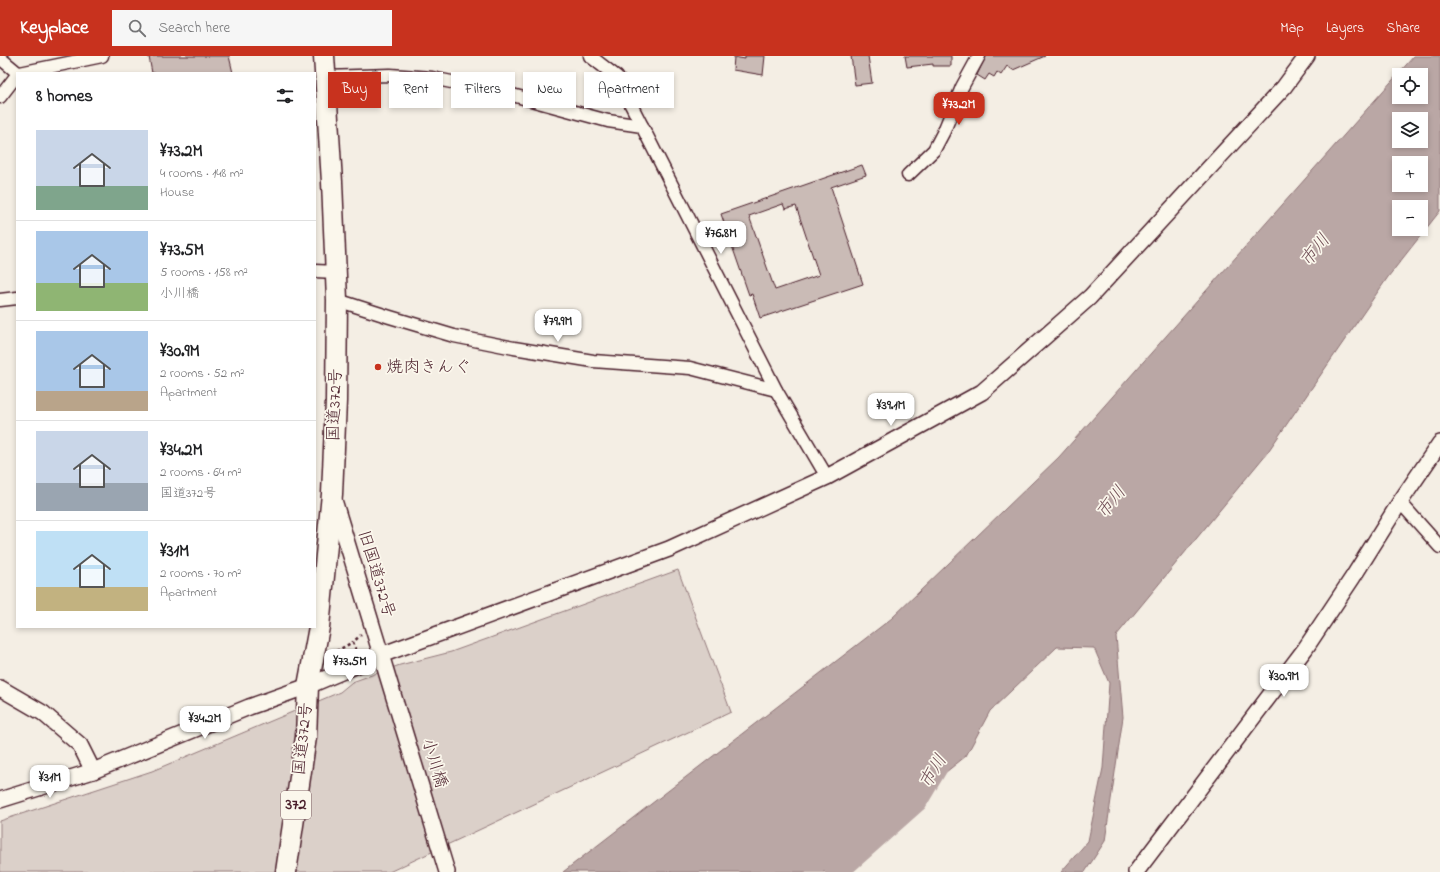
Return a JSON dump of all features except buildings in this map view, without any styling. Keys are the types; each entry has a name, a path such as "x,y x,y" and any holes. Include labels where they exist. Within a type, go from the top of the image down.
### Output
{"highway":[{"name":"国道372号","path":"286,872 306,737 308,686 319,627 332,494 336,400 337,300 324,56"}],"street":[{"path":"27,72 102,56"},
{"path":"590,56 617,77 776,390 827,477"},
{"path":"908,175 934,150 944,131 962,87 979,56"},
{"path":"0,800 93,771 249,707 382,660 669,549 827,477 982,392 1090,297 1284,87 1307,56"},
{"path":"0,58 16,72"},
{"path":"325,77 390,75 432,78 505,93 608,121 642,126"},
{"path":"0,97 16,77"},
{"path":"316,271 336,272"},
{"path":"0,300 16,298"},
{"path":"337,300 454,336 593,361 690,368 776,390"},
{"path":"1136,872 1304,649 1353,577 1400,502 1440,443"},
{"name":"旧国道372号","path":"332,494 382,660"},
{"path":"1400,502 1440,547"},
{"name":"小川橋","path":"382,660 447,872"},
{"path":"0,688 43,713 80,745 93,771"}],"path":[{"path":"328,656 353,642 361,635"},
{"path":"353,642 356,650"}],"shaded area":[{"path":"678,570 731,712 389,872 0,872 0,821 152,771 340,692 352,682 400,665 451,652"}],"water":[{"path":"1414,56 1440,56 1440,211 1428,226 1428,200 1392,200 1392,236 1420,236 1388,277 1267,453 1116,636 1123,717 1105,841 1085,872 1061,872 1088,841 1103,768 1109,683 1094,648 1057,647 990,711 966,756 824,872 563,872 892,618 1059,457 1392,81 1392,104 1428,104 1428,68 1403,68"}],"waterway":[{"name":"市川","path":"836,872 916,801 938,764"}],"place":[{"name":"焼肉きんぐ","path":"378,367"}]}
